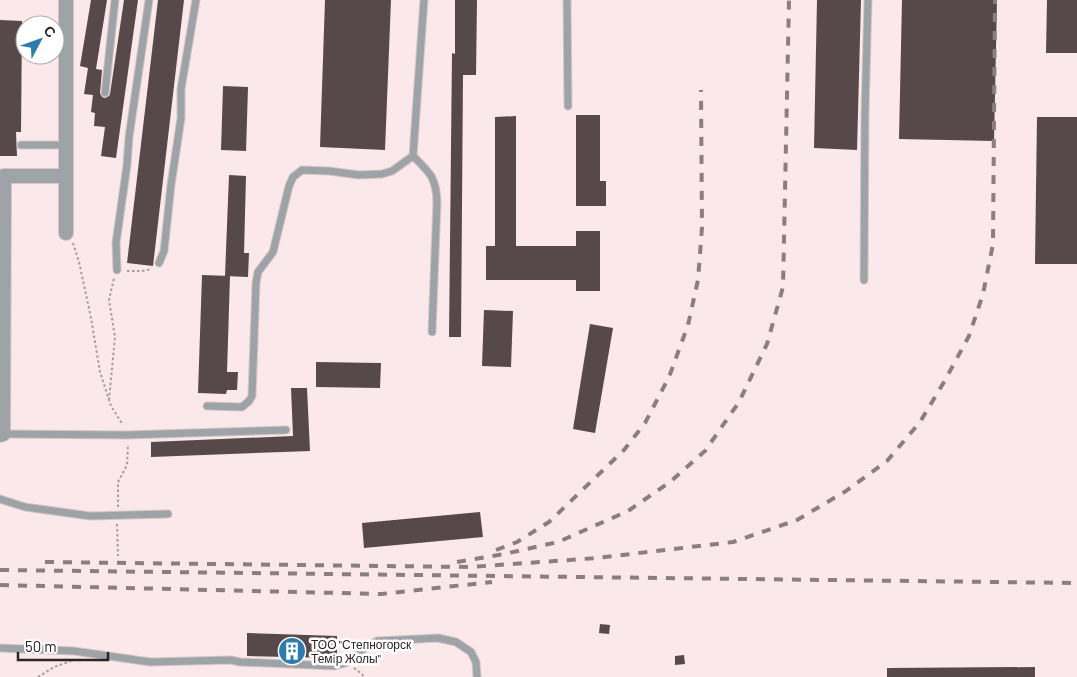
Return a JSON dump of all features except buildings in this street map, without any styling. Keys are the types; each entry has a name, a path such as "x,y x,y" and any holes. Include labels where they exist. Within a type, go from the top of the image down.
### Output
{"street":[{"path":"66,0 66,233"},
{"path":"2,435 2,176 66,176"}],"lane":[{"path":"105,93 115,0"},
{"path":"116,270 116,243 149,0"},
{"path":"159,262 164,251 181,118 181,89 196,0"},
{"path":"424,0 412,156 431,176 436,186 438,202 432,332"},
{"path":"566,0 568,106"},
{"path":"864,280 864,112 868,0"},
{"path":"21,145 66,145"},
{"path":"207,406 242,407 252,396 258,272 273,252 289,186 293,177 302,170 329,170 359,175 382,174 392,171 412,156"},
{"path":"2,435 126,435 286,430"},
{"path":"0,499 26,507 81,515 168,514"},
{"path":"0,648 74,651 150,662 231,660 334,666 345,663 377,641 438,638 456,642 470,652 476,662 477,677"}],"path":[{"path":"66,233 73,243 79,262 100,372 109,401 126,430 127,465 118,482 118,556"},
{"path":"109,401 115,337 110,300 116,270 142,271 154,268 159,262"},
{"path":"38,677 54,667 76,659"}],"railway":[{"path":"457,562 558,542 628,511 670,482 705,451 739,402 767,344 783,287 789,0"},
{"path":"45,562 470,567 597,558 733,542 797,520 846,491 887,461 920,422 969,336 983,294 993,244 995,0"},
{"path":"496,550 517,542 549,522 624,450 645,423 669,377 688,325 698,280 702,227 701,90"},
{"path":"0,570 1077,583"},
{"path":"0,585 381,594 492,582"}],"place":[{"name":"ТОО \"Степногорск Темiр Жолы\"","path":"292,651"}]}
